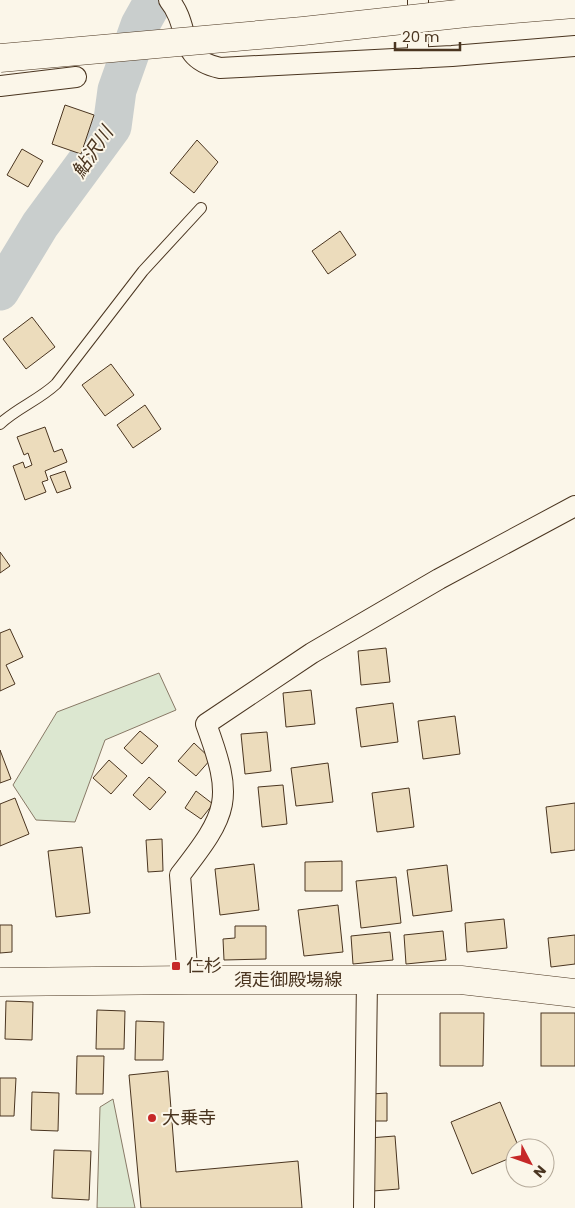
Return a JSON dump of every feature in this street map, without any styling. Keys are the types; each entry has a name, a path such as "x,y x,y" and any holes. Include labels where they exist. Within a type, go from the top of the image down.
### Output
{"main road":[{"path":"0,58 303,32 466,12 575,4"},
{"name":"須走御殿場線","path":"0,982 461,980 575,993"}],"street":[{"path":"169,0 179,18 191,52 198,60 207,65 220,68 418,58 575,46"},
{"path":"418,0 418,58"},
{"path":"0,86 76,77"},
{"path":"188,980 180,875 211,835 223,806 223,776 206,724 329,643 439,579 575,506"},
{"path":"364,1208 368,980"}],"lane":[{"path":"0,424 44,396 56,384 143,271 201,208"}],"green space":[{"path":"159,673 176,710 105,740 75,822 36,820 13,785 57,712"},
{"path":"113,1099 135,1208 97,1208 100,1107"}],"building":[{"path":"65,105 94,115 81,154 52,144"},
{"path":"197,140 218,162 194,193 170,173"},
{"path":"22,149 43,161 28,187 7,175"},
{"path":"340,231 356,255 328,274 312,251"},
{"path":"32,317 55,347 26,369 3,339"},
{"path":"111,364 134,395 105,416 82,385"},
{"path":"145,405 161,429 133,448 117,425"},
{"path":"45,427 54,452 62,449 67,462 45,471 48,480 42,482 46,492 25,500 13,466 23,462 25,468 32,465 28,453 24,455 17,437"},
{"path":"65,471 71,488 57,493 50,476"},
{"path":"0,552 10,566 0,573"},
{"path":"10,629 23,657 6,665 15,684 0,691 0,633"},
{"path":"386,648 390,682 361,685 358,651"},
{"path":"311,690 315,724 286,727 283,693"},
{"path":"393,703 398,742 361,747 356,708"},
{"path":"455,716 460,754 423,759 418,721"},
{"path":"140,731 158,746 142,764 124,748"},
{"path":"267,732 271,771 245,774 241,734"},
{"path":"194,743 211,759 196,776 178,761"},
{"path":"0,750 11,779 0,783"},
{"path":"109,760 127,776 111,794 93,778"},
{"path":"328,763 333,802 296,806 291,768"},
{"path":"149,777 166,792 150,810 133,795"},
{"path":"283,785 287,824 262,827 258,787"},
{"path":"409,788 414,827 377,832 372,793"},
{"path":"196,791 213,804 201,819 185,808"},
{"path":"15,798 29,834 0,846 0,804"},
{"path":"575,803 575,850 551,853 546,807"},
{"path":"162,839 163,871 148,872 146,840"},
{"path":"82,847 90,913 56,917 48,851"},
{"path":"342,861 342,891 305,891 305,862"},
{"path":"254,864 259,910 220,915 215,869"},
{"path":"447,865 452,911 413,916 407,870"},
{"path":"396,877 401,923 361,928 356,881"},
{"path":"338,905 343,952 304,956 298,910"},
{"path":"504,919 507,948 467,952 465,923"},
{"path":"0,925 12,925 12,952 0,953"},
{"path":"235,926 266,926 266,959 224,960 223,939 235,938"},
{"path":"443,931 446,960 406,964 404,935"},
{"path":"390,932 393,960 353,964 351,936"},
{"path":"575,935 575,964 551,967 548,938"},
{"path":"6,1001 33,1002 32,1040 5,1039"},
{"path":"97,1010 125,1011 124,1049 96,1049"},
{"path":"440,1013 484,1013 483,1066 440,1066"},
{"path":"541,1013 575,1013 575,1066 541,1066"},
{"path":"136,1021 164,1022 163,1060 135,1060"},
{"path":"77,1056 104,1056 103,1094 76,1094"},
{"name":"大乗寺","path":"168,1071 176,1172 298,1161 302,1208 141,1208 129,1075"},
{"path":"0,1078 16,1078 14,1116 0,1116"},
{"path":"32,1092 59,1093 58,1131 31,1130"},
{"path":"387,1093 387,1121 371,1121 371,1094"},
{"path":"500,1102 515,1138 505,1138 505,1160 472,1174 451,1122"},
{"path":"395,1136 399,1189 373,1191 369,1138"},
{"path":"54,1150 91,1151 89,1200 52,1198"}],"waterway":[{"name":"鮎沢川","path":"0,291 40,225 112,127 117,90 140,25 154,0"}],"place":[{"name":"仁杉","path":"176,966"},
{"name":"大乗寺","path":"152,1118"}]}
